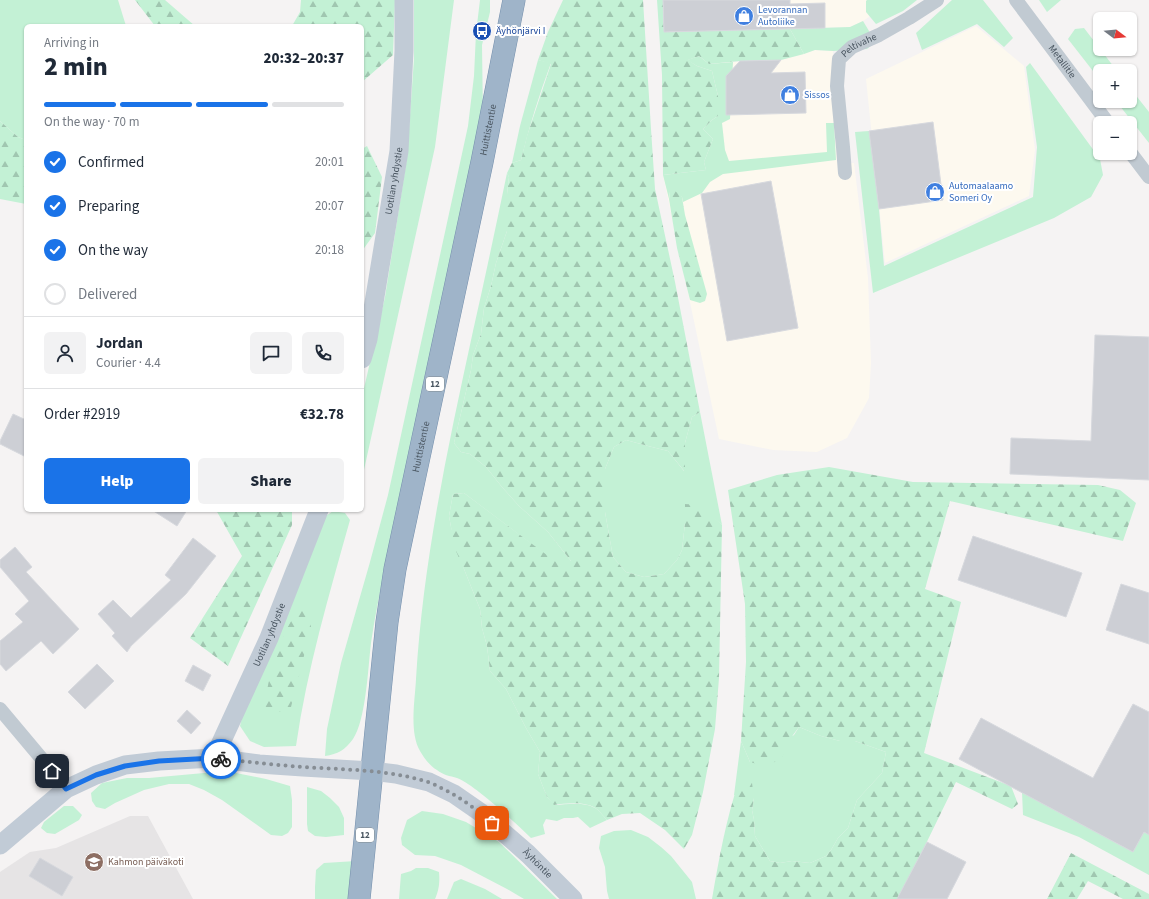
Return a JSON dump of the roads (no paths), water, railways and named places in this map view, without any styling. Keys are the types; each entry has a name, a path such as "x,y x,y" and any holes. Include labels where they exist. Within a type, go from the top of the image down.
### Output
{"highway":[{"name":"Huittistentie","path":"359,899 388,622 395,569 482,162 514,0"}],"main road":[{"name":"Uotilan yhdystie","path":"364,352 368,339 398,151 404,51 404,0"},
{"name":"Uotilan yhdystie","path":"214,758 269,638 318,512"},
{"name":"Äyhöntie","path":"0,845 66,789 96,775 125,766 159,761 214,758 259,764 372,771 396,774 429,782 454,794 480,812 528,854 573,899"}],"street":[{"name":"Peltivahe","path":"845,173 837,86 839,59 852,47 879,35 937,0"},
{"name":"Metallitie","path":"1016,0 1103,116"},
{"path":"1136,160 1149,177"},
{"path":"0,709 66,789"}],"place":[{"name":"Levorannan Autoliike","path":"744,16"},
{"name":"Äyhönjärvi I","path":"482,31"},
{"name":"Sissos","path":"790,95"},
{"name":"Automaalaamo Someri Oy","path":"935,192"},
{"name":"Kahmon päiväkoti","path":"94,862"}]}
